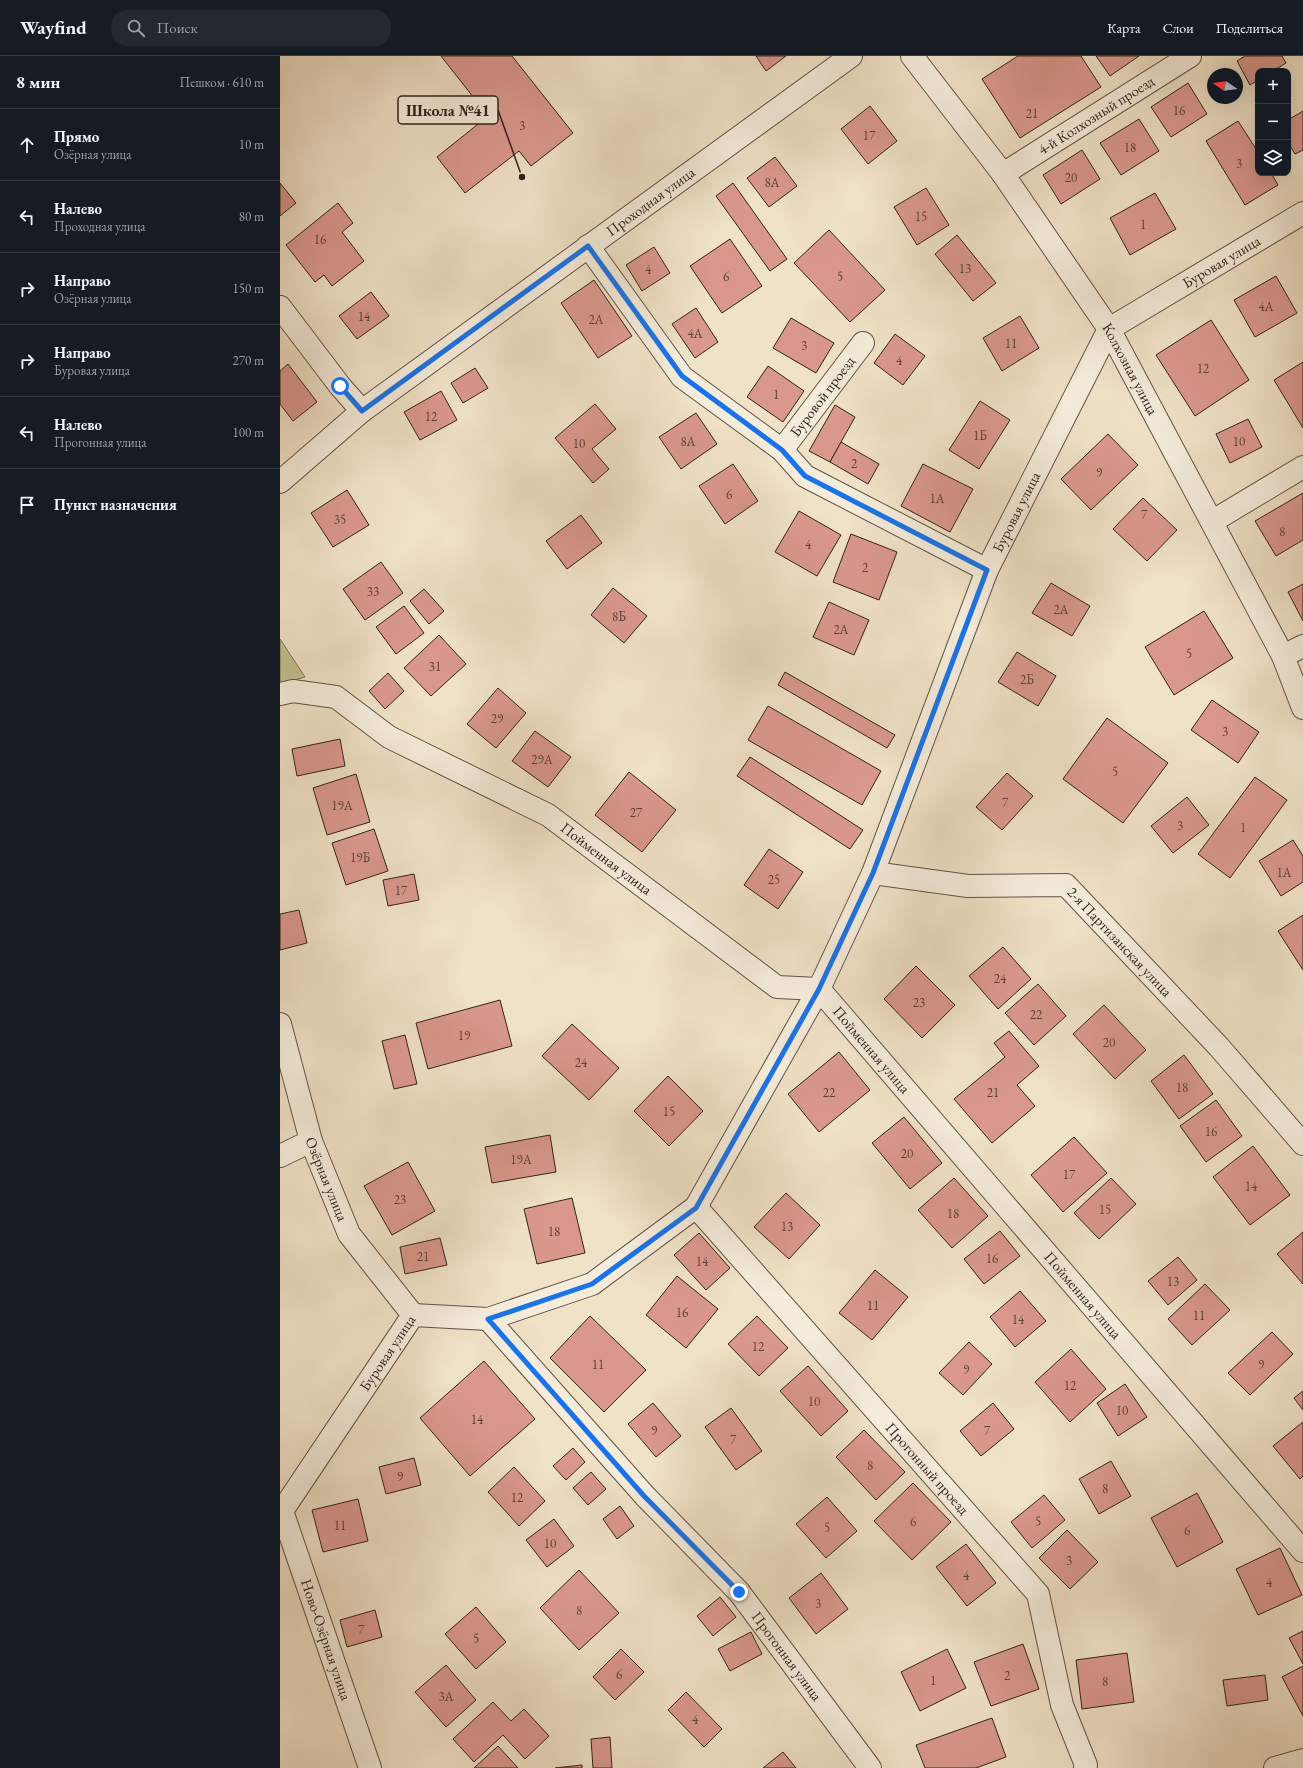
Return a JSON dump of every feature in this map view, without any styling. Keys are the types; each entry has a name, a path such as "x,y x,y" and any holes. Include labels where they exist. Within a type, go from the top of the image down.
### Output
{"street":[{"name":"Проходная улица","path":"280,482 362,411 851,56"},
{"name":"Колхозная улица","path":"912,56 1003,174 1109,329 1213,521 1283,656 1303,708"},
{"name":"4-й Колхозный проезд","path":"1003,174 1190,56"},
{"name":"Буровая улица","path":"281,1512 413,1315 488,1319 592,1284 696,1208 819,989 873,873 987,570 1109,329 1303,213"},
{"path":"588,246 682,376 782,450 805,476 987,570"},
{"path":"280,307 340,386 362,411"},
{"name":"Буровой проезд","path":"782,450 863,344"},
{"path":"1213,521 1303,467"},
{"path":"1283,656 1303,646"},
{"name":"Пойменная улица","path":"280,694 293,691 336,698 389,737 548,815 777,987 819,989 1303,1551"},
{"name":"2-я Партизанская улица","path":"873,873 968,886 1066,885 1219,1047 1303,1144"},
{"name":"Озёрная улица","path":"280,1024 311,1141 349,1234 413,1315"},
{"path":"280,1156 311,1141"},
{"name":"Прогонный проезд","path":"696,1208 1038,1594 1062,1705 1086,1765 1085,1768"},
{"name":"Прогонная улица","path":"488,1319 644,1496 739,1592 870,1768"},
{"name":"Ново-Озёрная улица","path":"281,1512 370,1768"},
{"path":"1274,1768 1303,1760"}],"shaded area":[{"path":"280,639 305,677 280,684"}],"building":[{"path":"441,56 512,56 573,133 531,166 519,151 465,193 437,157 488,116"},
{"path":"756,56 786,56 766,71"},
{"path":"1018,56 1081,56 1101,87 1020,138 982,79"},
{"path":"1096,56 1139,56 1110,76"},
{"path":"1245,56 1282,56 1286,63 1278,68 1255,68 1255,82 1250,85 1243,72 1243,68 1241,68 1237,61"},
{"path":"1188,83 1207,114 1171,137 1151,107"},
{"path":"870,106 897,141 868,164 841,129"},
{"path":"1303,111 1303,150 1295,154 1291,147 1291,118"},
{"path":"1139,119 1159,151 1121,175 1100,143"},
{"path":"1238,121 1255,147 1255,176 1273,176 1278,185 1245,205 1206,141"},
{"path":"1082,150 1100,179 1061,204 1043,175"},
{"path":"775,157 797,186 769,207 747,178"},
{"path":"280,183 296,203 280,216"},
{"path":"733,183 787,259 770,271 716,196"},
{"path":"926,188 949,225 917,245 894,207"},
{"path":"1155,193 1176,229 1130,255 1110,218"},
{"path":"338,203 353,223 342,232 364,261 332,286 324,275 315,282 286,245"},
{"path":"829,230 885,290 850,322 794,263"},
{"path":"957,235 996,283 973,301 935,254"},
{"path":"730,239 762,286 722,313 690,266"},
{"path":"654,247 670,273 642,291 626,265"},
{"path":"1276,276 1297,313 1255,337 1234,300"},
{"path":"594,280 632,336 598,358 561,303"},
{"path":"371,292 389,316 357,339 339,316"},
{"path":"696,308 718,342 695,358 672,324"},
{"path":"1020,316 1039,348 1002,371 983,338"},
{"path":"791,318 834,343 816,373 773,348"},
{"path":"1211,320 1249,380 1195,416 1156,355"},
{"path":"895,334 925,356 903,385 874,363"},
{"path":"1303,362 1303,428 1274,380"},
{"path":"288,364 317,402 293,421 280,404 280,371"},
{"path":"768,366 804,391 783,422 747,397"},
{"path":"475,368 488,388 463,403 451,383"},
{"path":"441,391 457,420 420,440 404,412"},
{"path":"980,401 1010,420 979,469 949,450"},
{"path":"595,404 616,429 592,449 609,469 593,483 555,438"},
{"path":"835,405 855,417 830,462 809,451"},
{"path":"696,413 717,444 681,469 659,437"},
{"path":"1248,419 1262,447 1230,463 1216,434"},
{"path":"1108,434 1138,465 1091,510 1061,479"},
{"path":"841,442 879,464 868,484 830,462"},
{"path":"733,464 758,501 725,524 699,486"},
{"path":"923,464 973,489 950,532 901,506"},
{"path":"347,490 369,525 333,547 311,513"},
{"path":"1303,493 1303,540 1276,556 1255,521"},
{"path":"1143,498 1177,530 1147,561 1113,529"},
{"path":"799,511 841,535 817,576 775,552"},
{"path":"581,515 602,543 567,569 546,541"},
{"path":"851,534 897,552 879,600 833,582"},
{"path":"381,562 403,593 365,620 343,589"},
{"path":"1051,583 1090,606 1072,636 1032,613"},
{"path":"1303,584 1303,621 1288,592"},
{"path":"613,588 647,616 624,643 591,615"},
{"path":"424,589 444,611 429,624 410,601"},
{"path":"829,602 869,620 854,655 813,637"},
{"path":"404,606 424,633 396,654 376,627"},
{"path":"1204,611 1233,658 1174,695 1145,647"},
{"path":"439,635 466,664 431,696 404,668"},
{"path":"1017,652 1056,676 1038,706 998,682"},
{"path":"785,672 895,735 887,748 778,685"},
{"path":"388,673 404,691 385,709 369,691"},
{"path":"498,688 526,713 496,748 467,724"},
{"path":"1212,700 1259,732 1238,763 1191,730"},
{"path":"768,706 881,771 862,805 748,740"},
{"path":"1107,718 1168,763 1123,823 1063,779"},
{"path":"535,731 571,757 548,787 512,761"},
{"path":"340,739 345,766 297,776 292,749"},
{"path":"750,757 863,830 850,849 737,776"},
{"path":"629,772 676,810 642,852 595,815"},
{"path":"1007,773 1033,796 1002,830 976,807"},
{"path":"356,774 370,822 327,835 313,788"},
{"path":"1255,777 1287,800 1230,878 1198,854"},
{"path":"1187,797 1209,825 1173,853 1151,826"},
{"path":"374,829 388,871 346,885 332,843"},
{"path":"1293,840 1303,856 1303,882 1281,896 1259,861"},
{"path":"769,849 803,872 778,909 744,885"},
{"path":"414,874 419,900 388,906 383,880"},
{"path":"299,910 307,943 280,950 280,914"},
{"path":"1303,915 1303,970 1278,931"},
{"path":"1003,947 1031,979 998,1009 969,976"},
{"path":"916,966 955,1005 922,1038 884,999"},
{"path":"1038,984 1066,1016 1034,1045 1005,1013"},
{"path":"500,1000 512,1046 428,1069 416,1023"},
{"path":"1104,1005 1146,1050 1115,1079 1073,1034"},
{"path":"572,1024 619,1068 589,1100 542,1056"},
{"path":"1009,1031 1039,1066 1017,1085 1035,1106 992,1143 954,1099 1005,1057 994,1043"},
{"path":"405,1035 417,1084 394,1089 382,1041"},
{"path":"839,1052 870,1090 819,1132 788,1094"},
{"path":"1184,1055 1213,1094 1179,1119 1151,1081"},
{"path":"668,1076 703,1111 669,1146 634,1111"},
{"path":"1216,1100 1242,1136 1206,1162 1180,1126"},
{"path":"904,1117 942,1163 910,1189 872,1143"},
{"path":"550,1135 556,1172 492,1183 485,1147"},
{"path":"1074,1137 1107,1173 1063,1212 1031,1175"},
{"path":"1253,1146 1290,1195 1250,1225 1213,1177"},
{"path":"408,1162 435,1211 392,1235 364,1186"},
{"path":"954,1178 988,1216 952,1248 918,1210"},
{"path":"1111,1178 1136,1204 1099,1239 1074,1213"},
{"path":"786,1193 820,1225 789,1259 754,1227"},
{"path":"572,1198 585,1253 537,1264 524,1209"},
{"path":"1000,1231 1020,1256 984,1284 964,1259"},
{"path":"1303,1232 1303,1284 1277,1254"},
{"path":"699,1233 730,1268 706,1290 674,1255"},
{"path":"440,1238 447,1265 405,1274 400,1247"},
{"path":"1178,1257 1197,1280 1168,1305 1148,1281"},
{"path":"875,1270 908,1297 872,1340 839,1313"},
{"path":"677,1276 718,1309 686,1348 646,1315"},
{"path":"1205,1284 1230,1310 1192,1345 1168,1319"},
{"path":"1020,1291 1046,1321 1015,1347 990,1317"},
{"path":"590,1316 646,1370 604,1412 550,1358"},
{"path":"757,1316 788,1348 759,1376 728,1344"},
{"path":"1272,1332 1293,1354 1250,1395 1228,1373"},
{"path":"969,1342 992,1364 963,1395 939,1373"},
{"path":"1071,1349 1106,1389 1070,1422 1035,1382"},
{"path":"484,1361 535,1419 470,1476 420,1418"},
{"path":"808,1366 848,1411 821,1436 780,1391"},
{"path":"1125,1384 1147,1417 1118,1436 1097,1403"},
{"path":"1303,1391 1303,1410 1294,1398"},
{"path":"653,1403 681,1436 656,1457 628,1424"},
{"path":"993,1403 1014,1429 981,1456 960,1431"},
{"path":"731,1408 762,1451 736,1470 705,1427"},
{"path":"1303,1422 1303,1476 1300,1479 1273,1446"},
{"path":"864,1430 905,1472 876,1500 836,1457"},
{"path":"573,1448 585,1462 566,1480 553,1466"},
{"path":"414,1458 421,1485 386,1494 379,1467"},
{"path":"1111,1461 1131,1496 1099,1514 1079,1479"},
{"path":"514,1467 545,1501 519,1526 488,1492"},
{"path":"591,1472 606,1489 588,1505 573,1488"},
{"path":"913,1483 951,1522 912,1560 874,1521"},
{"path":"1197,1493 1223,1542 1177,1567 1151,1518"},
{"path":"1044,1495 1065,1520 1032,1548 1011,1522"},
{"path":"827,1497 857,1531 826,1558 796,1524"},
{"path":"358,1499 368,1541 323,1552 312,1510"},
{"path":"620,1506 634,1526 617,1539 603,1519"},
{"path":"554,1519 574,1546 547,1567 526,1540"},
{"path":"1067,1530 1098,1562 1070,1589 1039,1558"},
{"path":"966,1544 996,1583 967,1606 936,1567"},
{"path":"1280,1548 1302,1595 1258,1615 1236,1569"},
{"path":"579,1570 619,1613 579,1650 540,1608"},
{"path":"821,1573 848,1609 816,1634 789,1598"},
{"path":"720,1597 736,1617 713,1636 697,1616"},
{"path":"476,1607 506,1642 476,1669 445,1634"},
{"path":"375,1610 382,1637 347,1647 340,1620"},
{"path":"1303,1631 1303,1664 1289,1638"},
{"path":"751,1632 762,1654 730,1671 718,1649"},
{"path":"1023,1644 1039,1689 991,1706 974,1662"},
{"path":"621,1649 644,1672 615,1700 593,1677"},
{"path":"947,1649 966,1688 920,1711 901,1672"},
{"path":"1127,1653 1134,1702 1082,1709 1076,1660"},
{"path":"446,1665 476,1700 446,1727 415,1692"},
{"path":"1303,1666 1303,1716 1282,1677"},
{"path":"1265,1675 1268,1700 1227,1706 1223,1680"},
{"path":"686,1692 722,1729 704,1747 668,1710"},
{"path":"493,1702 511,1721 524,1709 549,1736 525,1759 503,1735 474,1762 453,1739"},
{"path":"992,1718 1006,1757 976,1768 925,1768 916,1745"},
{"path":"610,1737 612,1768 593,1768 591,1739"},
{"path":"498,1746 518,1768 474,1768"},
{"path":"783,1752 796,1768 763,1768"},
{"path":"582,1765 582,1768 555,1768"}],"place":[{"name":"Школа №41","path":"522,177"}],"route":[{"path":"340,386 362,411 588,246 682,376 782,450 805,476 987,570 873,873 819,989 696,1208 658,1234 592,1284 488,1319 644,1496 739,1592"}]}
